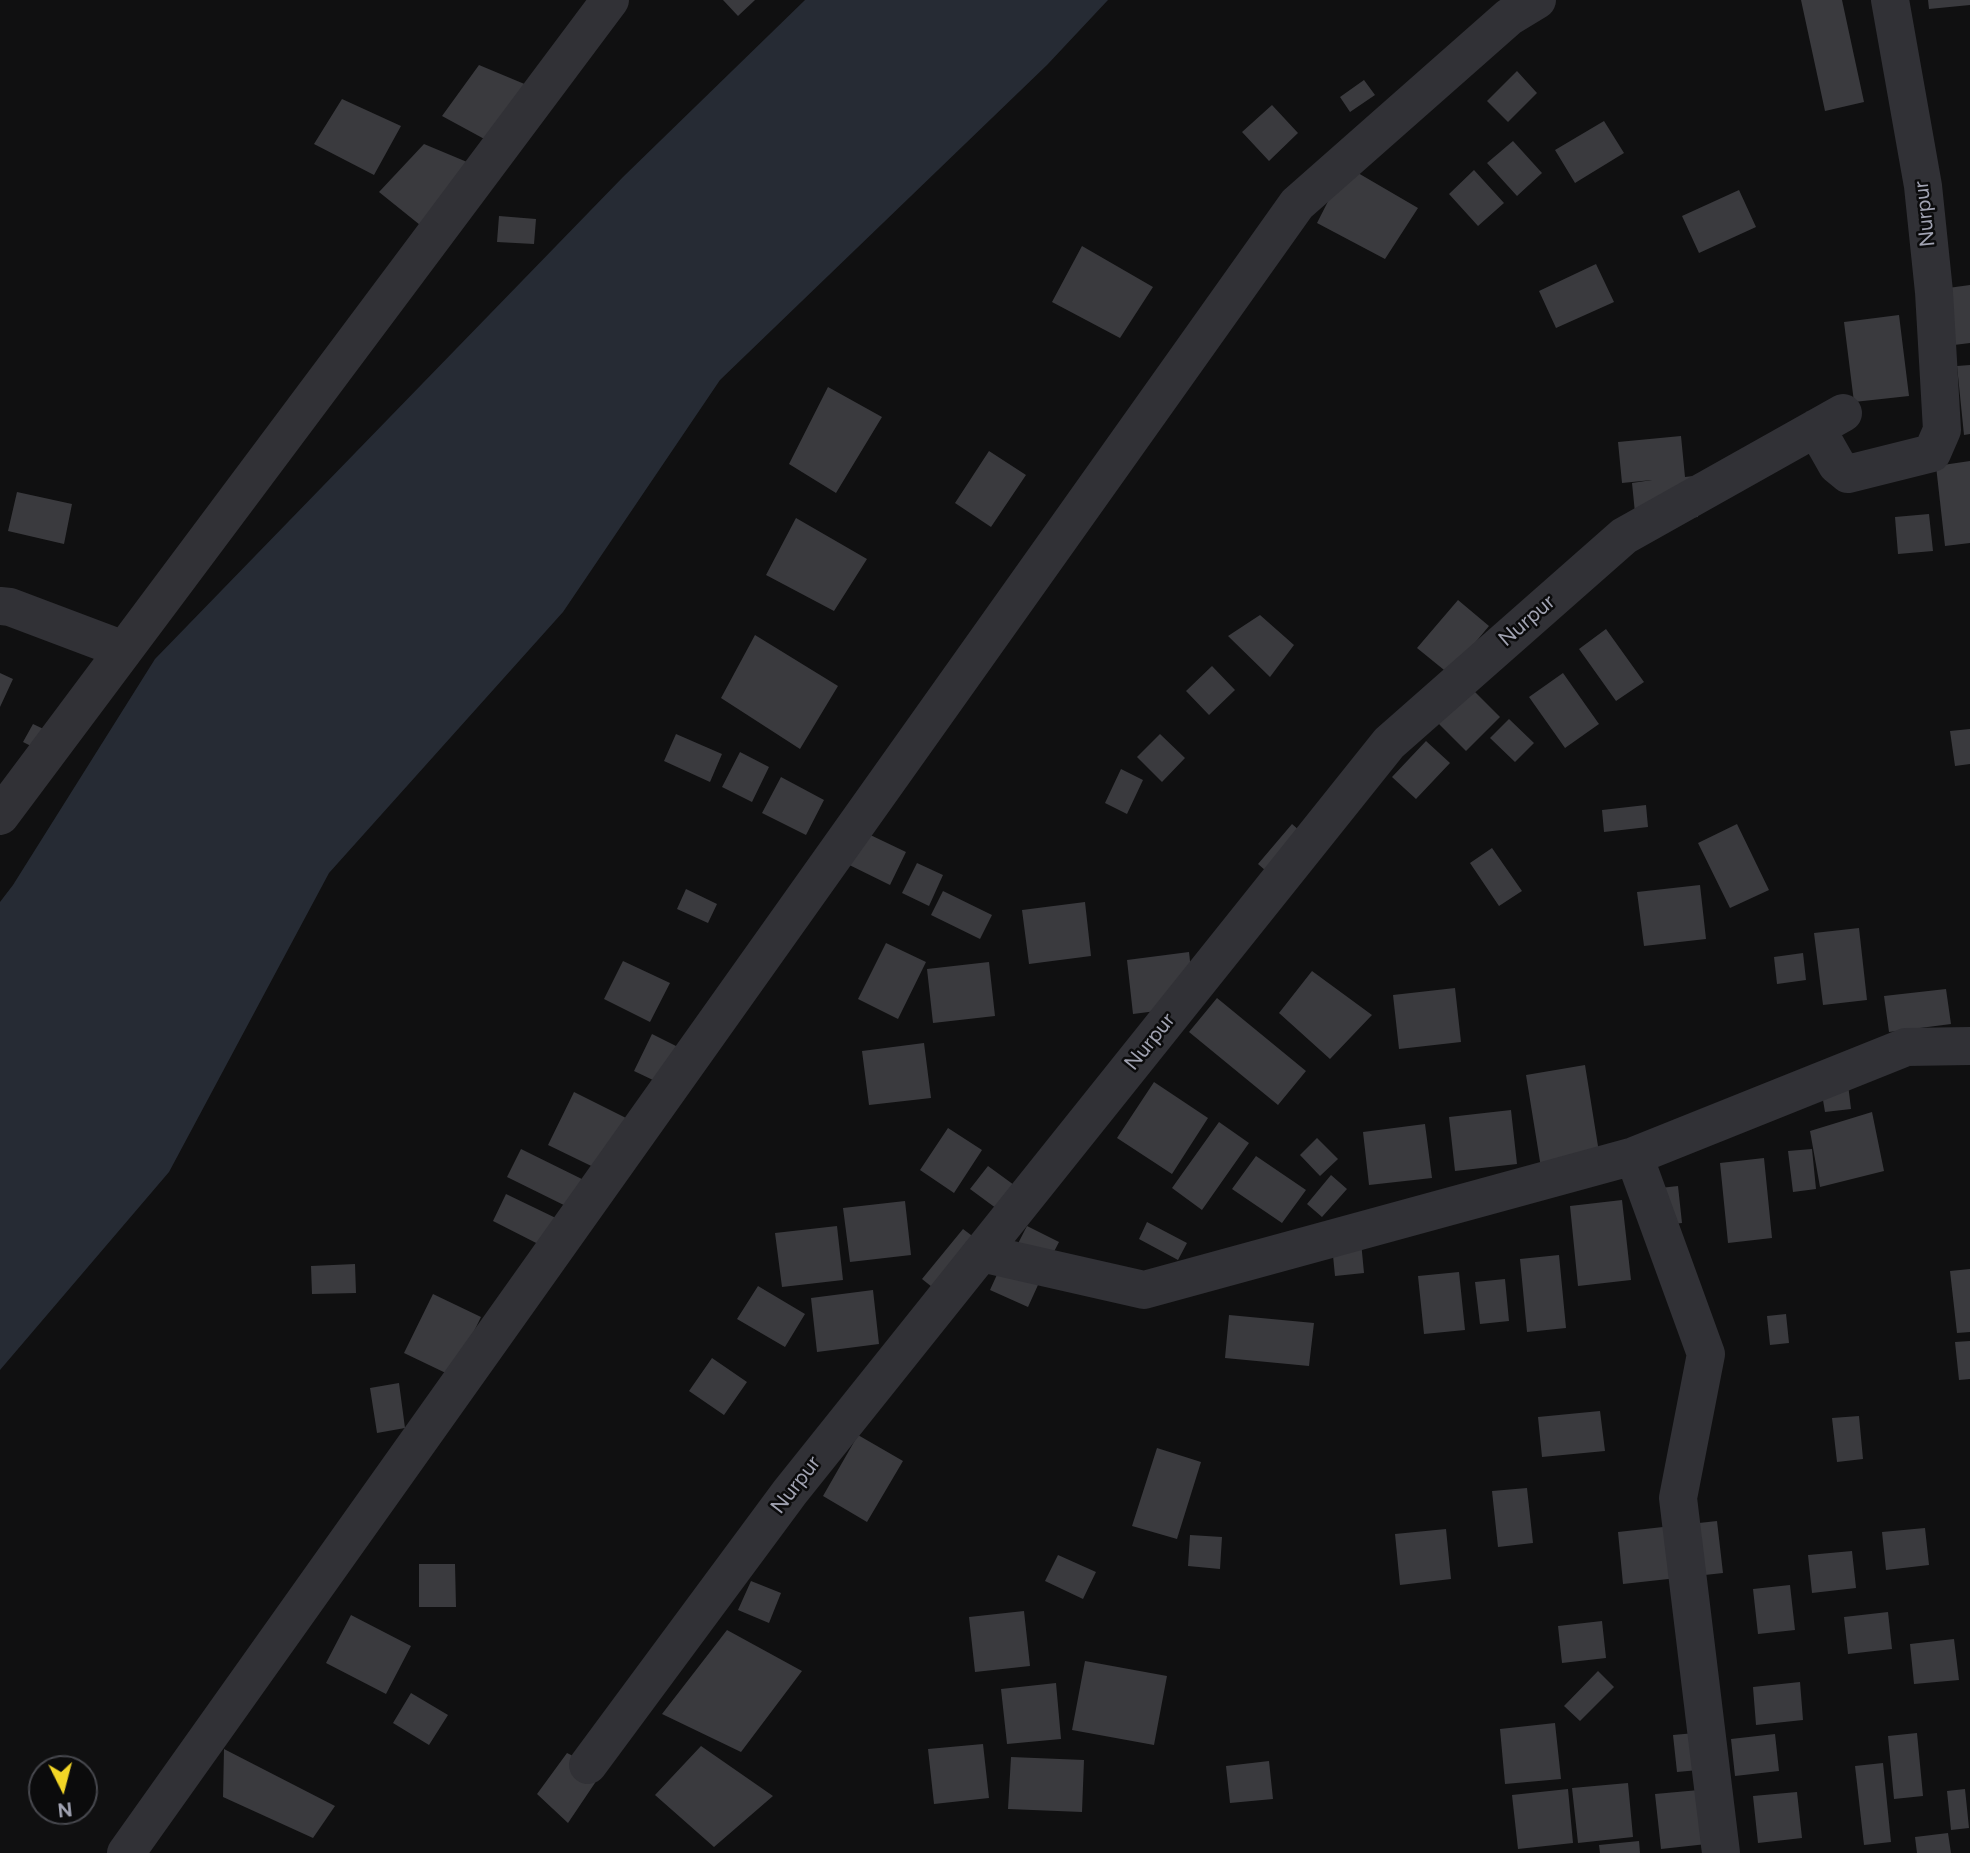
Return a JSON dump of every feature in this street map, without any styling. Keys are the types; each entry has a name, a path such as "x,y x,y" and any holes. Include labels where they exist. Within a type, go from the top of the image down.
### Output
{"street":[{"path":"0,816 610,0"},
{"path":"126,1853 1297,204 1509,17 1537,0"},
{"name":"Nurpur","path":"588,1765 790,1492 1389,743 1624,536 1829,421 1837,465 1848,474 1932,453 1942,430 1934,292 1923,186 1890,0"},
{"path":"0,606 10,607 124,650"},
{"path":"981,1253 1144,1290 1634,1156 1906,1047 1970,1046"},
{"path":"1634,1156 1706,1354 1678,1498 1721,1853"}],"shaded area":[{"path":"805,0 1108,0 1047,65 720,380 563,612 329,873 169,1172 0,1370 0,902 155,659 623,177"}],"building":[{"path":"723,0 755,0 738,16"},
{"path":"1801,0 1842,0 1864,102 1825,111"},
{"path":"1928,0 1970,0 1970,5 1929,9"},
{"path":"479,65 534,88 488,141 442,116"},
{"path":"1517,71 1537,93 1508,122 1487,101"},
{"path":"1364,80 1375,95 1350,112 1340,97"},
{"path":"342,99 401,126 374,175 314,144"},
{"path":"1272,105 1298,133 1269,161 1242,132"},
{"path":"1604,121 1624,153 1575,183 1555,150"},
{"path":"1513,141 1542,173 1517,196 1487,163"},
{"path":"424,144 479,167 425,229 379,192"},
{"path":"1346,166 1418,208 1385,259 1317,223"},
{"path":"1474,170 1504,203 1478,226 1449,194"},
{"path":"1739,190 1756,227 1699,253 1682,216"},
{"path":"499,216 536,219 534,244 497,242"},
{"path":"1082,246 1153,287 1120,338 1052,302"},
{"path":"1596,264 1614,302 1556,328 1539,291"},
{"path":"1970,285 1970,343 1954,345 1948,288"},
{"path":"1899,315 1909,396 1854,402 1844,322"},
{"path":"1970,365 1970,434 1964,435 1957,366"},
{"path":"828,387 882,417 836,493 789,464"},
{"path":"1681,436 1685,477 1694,476 1698,517 1636,523 1632,483 1652,480 1622,483 1618,442"},
{"path":"989,451 1026,475 991,527 955,503"},
{"path":"1970,461 1970,543 1945,546 1936,466"},
{"path":"17,492 72,504 64,544 8,531"},
{"path":"1929,514 1933,551 1898,554 1895,517"},
{"path":"796,518 867,559 834,611 766,575"},
{"path":"1458,600 1489,626 1449,674 1417,648"},
{"path":"1260,615 1294,645 1270,677 1228,636"},
{"path":"1606,629 1644,682 1616,701 1579,649"},
{"path":"755,635 838,686 800,749 721,698"},
{"path":"1212,666 1235,690 1209,715 1186,691"},
{"path":"0,673 13,679 0,707"},
{"path":"1563,673 1599,724 1565,748 1529,697"},
{"path":"1466,683 1500,717 1466,751 1432,717"},
{"path":"1509,719 1534,743 1515,762 1490,738"},
{"path":"33,724 73,743 63,762 23,742"},
{"path":"1970,729 1970,764 1955,766 1950,731"},
{"path":"676,734 722,754 710,782 664,761"},
{"path":"1160,734 1185,758 1162,782 1137,757"},
{"path":"1426,741 1450,763 1416,799 1392,777"},
{"path":"740,752 769,767 752,802 722,787"},
{"path":"1121,769 1143,780 1127,814 1105,803"},
{"path":"781,777 824,800 806,835 762,813"},
{"path":"1646,805 1648,827 1604,832 1602,810"},
{"path":"841,821 906,852 890,885 825,853"},
{"path":"1292,824 1323,851 1289,891 1258,864"},
{"path":"1737,824 1769,890 1730,908 1698,843"},
{"path":"1492,848 1522,891 1499,906 1470,863"},
{"path":"917,863 943,875 929,906 902,893"},
{"path":"1700,885 1706,939 1644,946 1637,892"},
{"path":"686,889 717,904 708,923 677,909"},
{"path":"943,891 992,915 980,939 931,915"},
{"path":"1085,902 1091,956 1029,964 1022,910"},
{"path":"1859,928 1867,1000 1823,1005 1814,933"},
{"path":"886,943 926,962 898,1019 858,999"},
{"path":"1189,952 1195,1006 1133,1014 1127,960"},
{"path":"1803,953 1806,980 1777,984 1774,957"},
{"path":"623,961 670,983 650,1022 604,999"},
{"path":"989,962 995,1016 933,1023 927,969"},
{"path":"1312,971 1372,1015 1330,1059 1279,1013"},
{"path":"1455,988 1461,1042 1399,1049 1393,995"},
{"path":"1946,989 1951,1024 1889,1032 1884,996"},
{"path":"1217,998 1306,1071 1278,1105 1189,1032"},
{"path":"652,1034 692,1054 674,1090 634,1071"},
{"path":"924,1043 931,1098 869,1105 862,1051"},
{"path":"1585,1065 1602,1171 1543,1180 1526,1075"},
{"path":"1154,1082 1208,1118 1172,1174 1117,1138"},
{"path":"1848,1084 1851,1109 1825,1112 1821,1088"},
{"path":"574,1092 640,1125 614,1177 548,1145"},
{"path":"1511,1110 1517,1164 1455,1171 1449,1117"},
{"path":"1872,1112 1884,1171 1820,1187 1810,1131"},
{"path":"1219,1122 1249,1143 1202,1210 1172,1188"},
{"path":"1425,1124 1432,1178 1369,1185 1363,1132"},
{"path":"948,1128 982,1150 954,1193 920,1170"},
{"path":"1317,1138 1338,1159 1320,1176 1300,1155"},
{"path":"521,1149 594,1185 580,1213 507,1177"},
{"path":"1812,1149 1816,1189 1793,1192 1788,1151"},
{"path":"1256,1156 1306,1190 1282,1223 1232,1189"},
{"path":"1764,1158 1772,1238 1728,1243 1720,1163"},
{"path":"988,1166 1025,1193 1008,1217 970,1189"},
{"path":"1331,1175 1347,1189 1322,1217 1307,1204"},
{"path":"1678,1186 1682,1223 1646,1227 1642,1190"},
{"path":"506,1194 562,1221 548,1249 493,1221"},
{"path":"1622,1200 1631,1280 1578,1286 1570,1206"},
{"path":"905,1201 911,1255 850,1262 843,1208"},
{"path":"1147,1222 1187,1243 1178,1260 1139,1239"},
{"path":"837,1226 843,1280 782,1287 775,1233"},
{"path":"1027,1226 1059,1242 1041,1277 1009,1261"},
{"path":"963,1229 983,1244 942,1295 922,1279"},
{"path":"1360,1231 1364,1273 1335,1276 1331,1235"},
{"path":"1559,1255 1566,1328 1527,1332 1520,1259"},
{"path":"355,1264 356,1293 312,1294 311,1266"},
{"path":"1000,1268 1038,1285 1028,1307 990,1290"},
{"path":"1970,1269 1970,1332 1957,1333 1950,1271"},
{"path":"1459,1272 1465,1330 1424,1334 1418,1276"},
{"path":"1505,1279 1509,1321 1480,1324 1475,1282"},
{"path":"758,1286 805,1314 785,1347 737,1319"},
{"path":"873,1290 879,1344 817,1352 811,1298"},
{"path":"433,1294 481,1317 452,1376 404,1353"},
{"path":"1786,1314 1789,1343 1770,1345 1767,1316"},
{"path":"1229,1315 1314,1323 1309,1366 1225,1358"},
{"path":"1970,1341 1970,1379 1959,1380 1955,1342"},
{"path":"712,1358 747,1382 724,1415 689,1391"},
{"path":"399,1383 405,1428 377,1433 370,1388"},
{"path":"1600,1411 1605,1451 1542,1457 1538,1417"},
{"path":"1859,1416 1863,1459 1837,1462 1832,1418"},
{"path":"858,1435 903,1461 867,1522 823,1496"},
{"path":"1157,1448 1201,1462 1177,1539 1132,1526"},
{"path":"1527,1488 1533,1543 1498,1547 1492,1491"},
{"path":"1717,1521 1723,1573 1623,1584 1618,1532"},
{"path":"1925,1528 1929,1565 1886,1570 1882,1532"},
{"path":"1446,1529 1451,1579 1400,1585 1395,1534"},
{"path":"1190,1535 1222,1537 1220,1569 1188,1566"},
{"path":"1852,1551 1856,1588 1812,1593 1808,1555"},
{"path":"1058,1555 1096,1572 1083,1599 1045,1581"},
{"path":"419,1564 455,1564 456,1607 419,1607"},
{"path":"751,1581 781,1593 769,1623 738,1610"},
{"path":"1790,1585 1795,1630 1758,1634 1753,1589"},
{"path":"1024,1611 1030,1666 975,1672 969,1617"},
{"path":"1888,1612 1892,1649 1848,1654 1844,1617"},
{"path":"351,1615 411,1646 386,1694 326,1663"},
{"path":"1602,1621 1606,1658 1562,1663 1558,1626"},
{"path":"727,1630 802,1671 741,1752 662,1714"},
{"path":"1954,1639 1959,1680 1914,1684 1910,1644"},
{"path":"1085,1661 1167,1676 1154,1745 1072,1730"},
{"path":"1598,1671 1614,1687 1580,1721 1564,1706"},
{"path":"1800,1682 1803,1720 1756,1725 1753,1687"},
{"path":"1056,1683 1061,1739 1007,1744 1001,1689"},
{"path":"411,1693 448,1715 429,1745 393,1723"},
{"path":"1555,1723 1561,1779 1505,1784 1500,1729"},
{"path":"1717,1731 1721,1768 1677,1772 1673,1735"},
{"path":"1917,1733 1923,1796 1894,1799 1888,1736"},
{"path":"1775,1734 1779,1771 1735,1776 1731,1739"},
{"path":"983,1744 989,1798 934,1804 928,1749"},
{"path":"701,1746 773,1796 714,1847 655,1795"},
{"path":"224,1749 335,1806 313,1838 223,1797"},
{"path":"567,1753 603,1771 568,1823 537,1794"},
{"path":"1011,1757 1084,1760 1082,1812 1008,1809"},
{"path":"1269,1761 1273,1799 1230,1803 1226,1766"},
{"path":"1883,1763 1891,1842 1864,1845 1855,1766"},
{"path":"1628,1783 1633,1837 1578,1843 1572,1788"},
{"path":"1568,1789 1573,1843 1518,1849 1512,1795"},
{"path":"1710,1789 1716,1843 1661,1849 1655,1794"},
{"path":"1965,1789 1969,1828 1951,1830 1947,1791"},
{"path":"1797,1792 1802,1838 1758,1843 1753,1796"},
{"path":"1948,1833 1951,1853 1917,1853 1915,1837"},
{"path":"1639,1841 1640,1853 1600,1853 1599,1845"}]}
